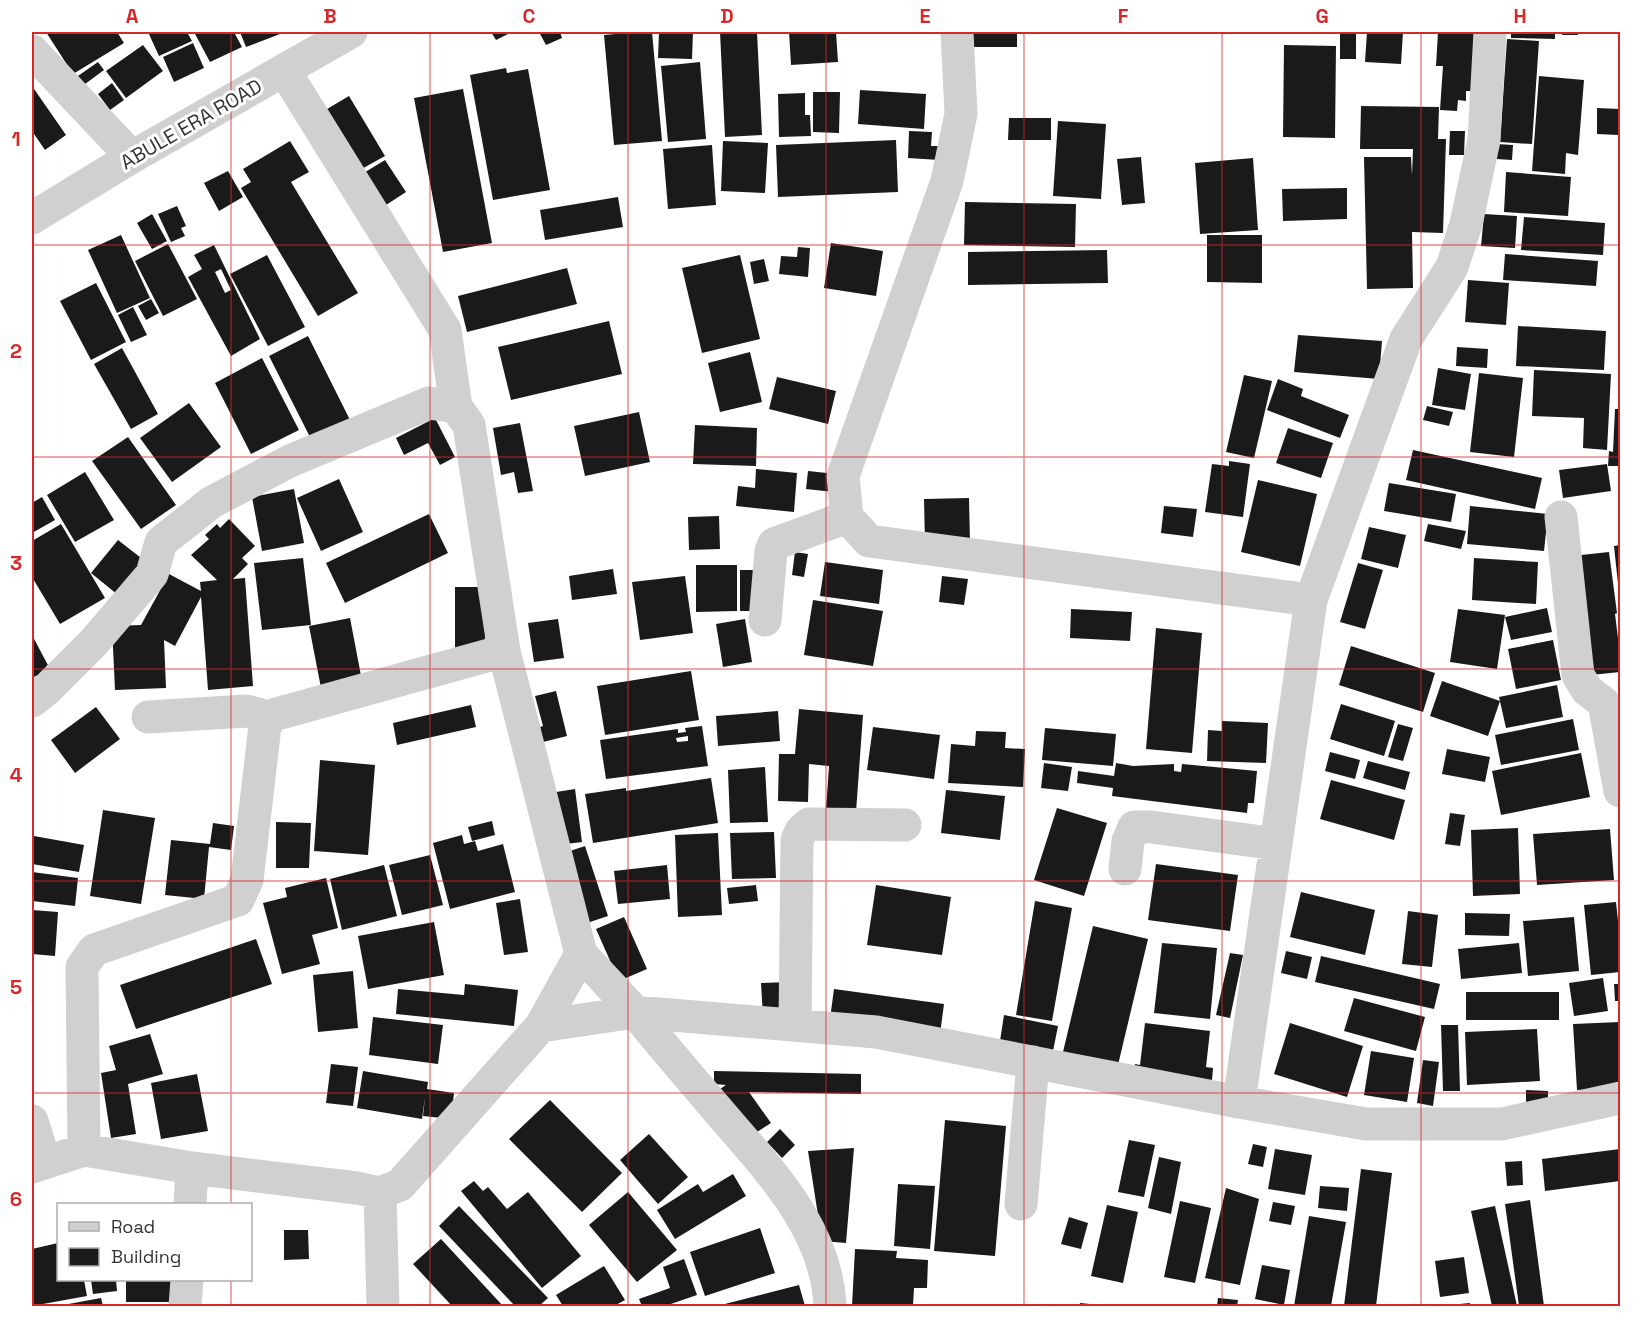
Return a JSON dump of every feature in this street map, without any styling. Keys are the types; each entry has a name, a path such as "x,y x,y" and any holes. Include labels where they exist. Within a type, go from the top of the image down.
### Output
{"street":[{"name":"ABULE ERA ROAD","path":"32,218 132,157 351,32"},
{"path":"957,32 961,114 947,181 843,476 847,517 869,541 1311,600"},
{"path":"1239,1102 1311,600 1406,339 1452,267 1466,224 1484,140 1490,32"},
{"path":"32,51 132,157"},
{"path":"284,70 445,330 456,407 469,425 504,651 580,954 634,1012 774,1175 808,1226 829,1285 830,1306"},
{"path":"32,701 94,642 152,574 161,542 212,502 290,461 429,403 456,407"},
{"path":"765,620 771,550 774,544 847,517"},
{"path":"1562,517 1578,675 1587,690 1612,701 1620,791"},
{"path":"84,1150 82,967 94,950 238,900 247,880 265,726 268,720 273,715 504,651"},
{"path":"148,717 246,711 268,720"},
{"path":"795,1024 797,840 801,831 809,824 905,825"},
{"path":"1125,869 1128,841 1134,827 1151,827 1276,844"},
{"path":"32,1121 38,1165 84,1150 192,1168 357,1188 381,1193 399,1185 541,1026 580,954"},
{"path":"541,1026 634,1012 876,1032 1239,1102 1366,1124 1502,1124 1620,1098"},
{"path":"1022,1204 1033,1062"},
{"path":"190,1203 192,1168"},
{"path":"381,1193 383,1306"},
{"path":"185,1306 187,1281"}],"building":[{"path":"46,32 117,32 124,43 73,74"},
{"path":"148,32 187,32 192,41 159,56"},
{"path":"194,32 234,32 242,47 210,62"},
{"path":"240,32 279,32 280,34 246,47"},
{"path":"491,32 512,32 496,40"},
{"path":"539,32 560,32 562,38 546,45"},
{"path":"652,32 662,141 614,145 604,35"},
{"path":"659,32 693,32 692,59 658,58"},
{"path":"720,32 757,32 762,135 725,137"},
{"path":"789,32 836,32 838,62 791,65"},
{"path":"971,32 1017,32 1017,47 970,47"},
{"path":"1340,32 1356,32 1356,59 1340,59"},
{"path":"1367,32 1403,32 1401,64 1365,62"},
{"path":"1438,32 1478,32 1475,91 1466,91 1466,101 1458,100 1457,111 1440,110 1443,66 1436,66"},
{"path":"1511,32 1555,32 1555,39 1511,38"},
{"path":"1563,32 1578,32 1578,35 1562,35"},
{"path":"1507,39 1539,41 1532,144 1500,142"},
{"path":"193,43 204,68 174,82 163,57"},
{"path":"143,45 163,71 126,98 106,71"},
{"path":"1284,45 1336,46 1335,138 1283,137"},
{"path":"98,62 104,70 81,87 75,78"},
{"path":"700,62 706,139 668,142 661,66"},
{"path":"506,68 507,73 528,69 550,190 493,200 470,75"},
{"path":"1539,76 1584,80 1578,155 1566,153 1565,174 1532,171"},
{"path":"112,83 124,100 110,110 98,94"},
{"path":"32,86 66,135 45,150 32,131"},
{"path":"463,89 492,243 443,252 414,98"},
{"path":"860,90 926,94 924,129 858,124"},
{"path":"813,92 840,92 839,133 813,132"},
{"path":"805,93 805,115 810,115 811,136 779,137 778,94"},
{"path":"349,96 385,156 358,171 322,112"},
{"path":"1361,106 1439,107 1438,139 1446,139 1443,233 1412,232 1413,288 1367,289 1364,157 1411,157 1412,175 1413,149 1360,149"},
{"path":"1597,108 1620,109 1620,154 1618,154 1618,135 1597,134"},
{"path":"1009,118 1051,118 1051,140 1008,140"},
{"path":"1058,121 1106,124 1101,199 1053,196"},
{"path":"909,131 932,132 931,146 939,146 939,160 908,158"},
{"path":"1450,131 1465,131 1464,155 1449,155"},
{"path":"896,140 898,192 778,197 776,145"},
{"path":"290,141 309,172 291,182 358,293 318,316 241,188 251,182 243,169"},
{"path":"723,141 768,143 765,193 721,191"},
{"path":"1497,144 1513,145 1512,160 1496,159"},
{"path":"712,145 716,205 668,209 663,149"},
{"path":"1141,157 1145,203 1122,205 1117,159"},
{"path":"1253,158 1258,230 1200,234 1195,163"},
{"path":"385,160 406,192 383,207 362,174"},
{"path":"228,171 243,197 219,211 204,183"},
{"path":"1506,172 1571,177 1568,216 1504,212"},
{"path":"1347,188 1347,219 1283,221 1282,189"},
{"path":"618,197 623,227 545,240 540,210"},
{"path":"965,202 1076,204 1075,247 964,245"},
{"path":"177,206 186,226 181,228 185,236 171,242 158,214"},
{"path":"152,214 167,241 152,249 137,223"},
{"path":"1484,214 1517,216 1515,248 1481,246"},
{"path":"1524,217 1605,223 1603,255 1521,250"},
{"path":"121,235 150,298 117,313 88,250"},
{"path":"1207,235 1262,235 1262,283 1207,282"},
{"path":"831,243 883,251 876,296 824,288"},
{"path":"168,244 197,299 163,316 135,261"},
{"path":"214,245 260,339 231,356 188,277 202,269 194,255","holes":["221,269 231,290 225,293 215,272"]},
{"path":"798,247 810,248 808,277 779,274 781,256 797,257"},
{"path":"1107,250 1108,283 968,285 968,252"},
{"path":"1505,254 1598,261 1596,286 1503,280"},
{"path":"267,255 305,327 268,346 230,274"},
{"path":"740,255 760,339 702,353 682,268"},
{"path":"764,259 769,281 754,284 750,262"},
{"path":"567,268 577,304 467,332 458,296"},
{"path":"1468,280 1509,283 1506,325 1465,322"},
{"path":"96,283 126,342 91,360 60,301"},
{"path":"151,299 159,313 146,320 138,306"},
{"path":"133,307 147,335 131,342 118,315"},
{"path":"609,321 622,374 511,400 498,347"},
{"path":"1518,326 1606,331 1604,370 1516,366"},
{"path":"1298,335 1382,341 1379,379 1294,372"},
{"path":"308,336 350,420 311,439 269,356"},
{"path":"1457,347 1488,349 1487,368 1456,366"},
{"path":"122,348 158,414 131,429 94,364"},
{"path":"750,352 762,402 720,412 708,363"},
{"path":"262,358 299,430 251,454 215,383"},
{"path":"1438,368 1471,374 1465,410 1432,405"},
{"path":"1534,370 1611,374 1607,450 1583,448 1584,418 1532,416"},
{"path":"1479,373 1523,378 1514,457 1470,452"},
{"path":"1244,375 1272,381 1254,458 1226,452"},
{"path":"777,377 836,391 828,424 769,409"},
{"path":"1278,379 1303,389 1301,396 1349,415 1340,438 1267,410"},
{"path":"189,403 221,447 172,482 140,438"},
{"path":"1427,406 1453,412 1449,426 1423,420"},
{"path":"1615,409 1620,409 1620,466 1608,466 1609,451 1613,452"},
{"path":"639,412 650,462 585,476 574,426"},
{"path":"435,418 455,457 440,465 428,443 404,455 396,438"},
{"path":"520,423 533,491 518,493 514,472 501,475 493,428"},
{"path":"695,425 757,428 756,466 693,464"},
{"path":"1288,428 1333,443 1321,478 1276,463"},
{"path":"128,437 176,505 141,529 92,461"},
{"path":"1413,450 1542,478 1535,509 1406,480"},
{"path":"1229,461 1250,464 1243,517 1205,512 1212,464 1229,466"},
{"path":"1607,464 1611,491 1563,498 1559,470"},
{"path":"756,469 797,473 794,512 736,506 738,486 755,488"},
{"path":"808,471 836,474 834,492 806,489"},
{"path":"85,472 114,520 75,542 47,495"},
{"path":"339,479 363,532 321,551 297,498"},
{"path":"1258,480 1317,494 1300,566 1241,552"},
{"path":"1389,483 1456,494 1451,522 1384,511"},
{"path":"294,489 304,543 262,551 252,497"},
{"path":"42,497 55,520 32,533 32,503"},
{"path":"969,498 970,542 925,543 924,499"},
{"path":"1164,506 1197,509 1193,537 1161,533"},
{"path":"1470,506 1548,514 1544,551 1467,544"},
{"path":"429,514 448,553 345,603 326,563"},
{"path":"719,516 720,549 689,550 688,517"},
{"path":"229,519 255,546 242,558 248,564 233,579 245,578 253,686 208,690 201,597 175,646 164,640 166,688 115,690 112,626 141,625 169,574 201,591 200,582 217,580 191,555 209,539 205,535 217,524 220,528"},
{"path":"61,524 105,598 60,624 32,577 32,541"},
{"path":"1428,524 1466,531 1461,549 1424,541"},
{"path":"1369,527 1406,535 1398,568 1361,559"},
{"path":"118,540 145,561 118,595 91,573"},
{"path":"1620,545 1620,593 1619,593 1614,546"},
{"path":"795,552 808,554 804,577 792,575"},
{"path":"1609,552 1617,613 1615,614 1620,672 1591,675 1572,556"},
{"path":"303,558 311,625 262,630 254,563"},
{"path":"1474,558 1538,562 1536,604 1472,600"},
{"path":"825,562 883,570 879,604 820,596"},
{"path":"1358,563 1383,570 1365,629 1340,622"},
{"path":"696,565 737,565 737,611 696,612"},
{"path":"613,569 617,594 572,600 569,576"},
{"path":"740,570 757,570 757,611 740,611"},
{"path":"685,576 693,633 640,640 632,582"},
{"path":"942,576 968,579 964,605 939,602"},
{"path":"455,587 485,587 485,655 455,655"},
{"path":"813,600 883,611 873,666 804,655"},
{"path":"1547,608 1552,632 1511,640 1505,617"},
{"path":"1071,609 1132,612 1130,641 1070,638"},
{"path":"1458,609 1505,615 1497,669 1450,662"},
{"path":"350,618 363,686 322,693 309,626"},
{"path":"558,619 564,658 534,662 528,623"},
{"path":"745,619 752,662 723,667 716,624"},
{"path":"1156,628 1202,633 1192,753 1146,749"},
{"path":"32,635 50,669 32,678"},
{"path":"1553,640 1561,680 1516,689 1508,649"},
{"path":"1351,646 1435,673 1423,712 1339,685"},
{"path":"691,671 699,720 605,735 597,686"},
{"path":"1442,681 1500,701 1488,736 1430,716"},
{"path":"1557,685 1563,717 1506,728 1499,697"},
{"path":"556,691 567,736 543,742 540,727 543,726 535,696"},
{"path":"1341,704 1395,721 1384,756 1330,739"},
{"path":"471,705 476,727 397,745 393,723"},
{"path":"96,707 120,739 75,773 51,740"},
{"path":"799,709 863,715 856,812 826,810 829,766 809,764 808,802 778,801 779,754 795,754"},
{"path":"778,711 780,741 718,746 716,716"},
{"path":"1573,719 1579,750 1501,765 1495,735"},
{"path":"1222,721 1268,723 1266,763 1207,761 1208,730 1222,731"},
{"path":"1398,724 1413,728 1403,761 1388,757"},
{"path":"702,726 708,766 606,779 600,740 678,729 678,733 686,732 685,728","holes":["688,736 688,741 677,742 676,738"]},
{"path":"873,727 940,735 934,779 867,770"},
{"path":"1045,728 1116,734 1113,766 1042,760"},
{"path":"976,731 1006,732 1005,748 1025,749 1023,787 948,783 951,744 975,746"},
{"path":"1447,749 1490,757 1485,782 1442,774"},
{"path":"1330,752 1360,760 1355,779 1325,771"},
{"path":"1581,753 1590,797 1501,815 1492,771"},
{"path":"320,760 375,765 368,855 314,851"},
{"path":"1368,761 1410,772 1405,790 1363,778"},
{"path":"1044,763 1072,767 1068,791 1041,788"},
{"path":"1116,763 1133,766 1174,764 1174,771 1181,772 1182,764 1257,771 1254,803 1248,803 1247,813 1112,796 1113,788 1077,783 1078,771 1114,776"},
{"path":"765,767 768,822 730,823 728,770"},
{"path":"711,778 718,823 593,843 585,794 626,788 626,791"},
{"path":"1331,780 1405,800 1394,840 1320,819"},
{"path":"575,789 582,842 558,845 550,793"},
{"path":"946,790 1005,796 1000,840 941,833"},
{"path":"1057,808 1107,823 1084,896 1034,880"},
{"path":"103,810 155,818 141,904 90,896"},
{"path":"1450,813 1465,815 1460,846 1445,844"},
{"path":"492,821 495,835 472,841 468,827"},
{"path":"276,822 311,823 309,868 276,868"},
{"path":"213,823 234,826 231,850 209,847 204,899 165,895 171,840 210,844"},
{"path":"1518,828 1520,894 1473,896 1471,830"},
{"path":"1610,829 1614,880 1537,885 1533,834"},
{"path":"774,832 776,878 732,879 730,833"},
{"path":"718,833 722,915 678,917 675,835"},
{"path":"462,835 464,844 475,841 478,851 503,844 515,892 450,909 433,843"},
{"path":"34,836 84,845 79,872 32,864"},
{"path":"585,846 608,916 581,925 558,855"},
{"path":"430,855 443,905 402,915 389,865"},
{"path":"1156,864 1238,875 1230,931 1148,920"},
{"path":"384,865 397,916 342,930 330,879"},
{"path":"667,865 670,899 618,904 614,871"},
{"path":"32,872 78,878 75,906 32,901"},
{"path":"326,878 338,928 312,935 320,964 282,974 263,903 287,897 285,888"},
{"path":"756,885 758,901 729,904 727,888"},
{"path":"876,885 951,897 942,955 867,945"},
{"path":"1301,892 1375,910 1365,955 1290,937"},
{"path":"520,899 528,952 504,955 496,903"},
{"path":"1035,901 1072,908 1052,1021 1016,1015"},
{"path":"1616,902 1620,939 1620,972 1591,975 1584,905"},
{"path":"32,910 58,912 55,956 32,954"},
{"path":"1408,911 1438,915 1432,967 1402,964"},
{"path":"1465,913 1510,914 1509,936 1465,935"},
{"path":"624,917 647,969 619,981 596,929"},
{"path":"1574,917 1579,971 1528,976 1523,921"},
{"path":"434,922 444,975 368,989 358,936"},
{"path":"1093,926 1148,939 1118,1065 1063,1052"},
{"path":"256,939 272,984 136,1029 120,985"},
{"path":"1162,943 1217,948 1210,1019 1154,1013"},
{"path":"1519,943 1522,973 1461,979 1458,949"},
{"path":"1286,951 1312,957 1307,979 1281,973"},
{"path":"1230,953 1243,955 1230,1018 1216,1015"},
{"path":"1321,956 1440,984 1434,1009 1315,982"},
{"path":"353,971 358,1028 318,1032 313,975"},
{"path":"1603,978 1608,1011 1574,1016 1569,983"},
{"path":"788,982 790,1015 763,1017 761,983"},
{"path":"465,984 518,990 514,1026 396,1014 398,989 464,995"},
{"path":"1614,984 1620,984 1620,1001 1615,1001"},
{"path":"834,989 944,1004 940,1034 830,1019"},
{"path":"1466,992 1559,992 1559,1020 1466,1020"},
{"path":"1354,998 1425,1017 1416,1051 1344,1031"},
{"path":"1004,1015 1058,1026 1053,1051 1000,1041"},
{"path":"373,1017 443,1025 438,1064 369,1055"},
{"path":"1620,1022 1620,1088 1577,1090 1573,1024"},
{"path":"1145,1023 1210,1031 1206,1067 1213,1068 1212,1080 1133,1076 1135,1064 1140,1065"},
{"path":"1290,1023 1363,1046 1347,1097 1274,1074"},
{"path":"1441,1025 1458,1025 1460,1091 1443,1091"},
{"path":"1537,1029 1540,1081 1467,1085 1465,1032"},
{"path":"150,1034 163,1074 128,1084 136,1134 111,1138 101,1073 116,1070 109,1046"},
{"path":"1371,1051 1414,1058 1407,1102 1364,1095"},
{"path":"1423,1060 1439,1062 1433,1106 1417,1103"},
{"path":"331,1064 358,1067 353,1106 326,1103"},
{"path":"363,1071 428,1082 427,1089 454,1093 451,1119 423,1116 425,1097 422,1119 357,1108"},
{"path":"714,1071 861,1074 861,1094 749,1092 771,1123 751,1136 720,1089 726,1085 714,1084"},
{"path":"197,1074 208,1131 161,1139 151,1083"},
{"path":"1526,1090 1548,1091 1548,1108 1526,1107"},
{"path":"550,1100 622,1173 582,1212 509,1139"},
{"path":"945,1120 1006,1126 995,1256 934,1251"},
{"path":"780,1129 795,1145 782,1158 767,1142"},
{"path":"649,1134 688,1177 658,1204 620,1160"},
{"path":"1129,1140 1155,1145 1144,1197 1118,1192"},
{"path":"1253,1144 1267,1147 1263,1167 1248,1164"},
{"path":"854,1148 846,1243 822,1241 808,1151"},
{"path":"1275,1149 1312,1155 1305,1195 1268,1189"},
{"path":"1620,1149 1620,1181 1545,1191 1542,1159"},
{"path":"1159,1157 1181,1162 1171,1214 1148,1208"},
{"path":"1522,1161 1523,1185 1507,1186 1505,1162"},
{"path":"1361,1169 1392,1173 1376,1306 1344,1306"},
{"path":"733,1174 746,1196 675,1239 657,1210 698,1184 703,1192"},
{"path":"474,1181 483,1191 488,1187 507,1209 528,1192 581,1256 542,1288 461,1191"},
{"path":"898,1184 935,1186 930,1249 894,1246"},
{"path":"1320,1186 1349,1188 1347,1211 1318,1208"},
{"path":"1226,1188 1259,1199 1240,1285 1205,1278"},
{"path":"628,1192 677,1250 637,1282 589,1225"},
{"path":"1530,1200 1544,1306 1519,1306 1505,1204"},
{"path":"1180,1201 1211,1208 1195,1283 1164,1277"},
{"path":"1273,1202 1295,1206 1291,1225 1269,1221"},
{"path":"1107,1205 1138,1212 1123,1283 1091,1276"},
{"path":"459,1206 548,1298 539,1306 515,1306 439,1226"},
{"path":"1495,1206 1517,1306 1492,1306 1471,1211"},
{"path":"1309,1216 1346,1222 1331,1306 1294,1306"},
{"path":"1069,1217 1088,1223 1081,1249 1061,1244"},
{"path":"760,1228 775,1273 705,1296 690,1252"},
{"path":"284,1230 308,1230 309,1259 284,1260"},
{"path":"441,1239 503,1306 452,1306 413,1264"},
{"path":"57,1243 57,1281 84,1281 87,1296 32,1306 32,1249"},
{"path":"855,1249 897,1251 896,1258 928,1260 927,1288 914,1288 913,1306 852,1306"},
{"path":"1464,1257 1469,1293 1440,1297 1435,1261"},
{"path":"684,1259 697,1295 665,1306 642,1306 639,1299 670,1288 663,1267"},
{"path":"1262,1265 1290,1270 1284,1305 1255,1299"},
{"path":"604,1266 625,1300 614,1306 563,1306 556,1295"},
{"path":"91,1281 116,1281 117,1291 93,1294"},
{"path":"126,1281 172,1281 172,1302 126,1302"},
{"path":"799,1285 805,1306 717,1306"},
{"path":"101,1298 103,1306 63,1305"},
{"path":"1218,1298 1238,1300 1237,1306 1217,1306"},
{"path":"1080,1303 1100,1305 1100,1306 1080,1306"},
{"path":"1470,1303 1470,1306 1449,1306 1449,1305"}]}
